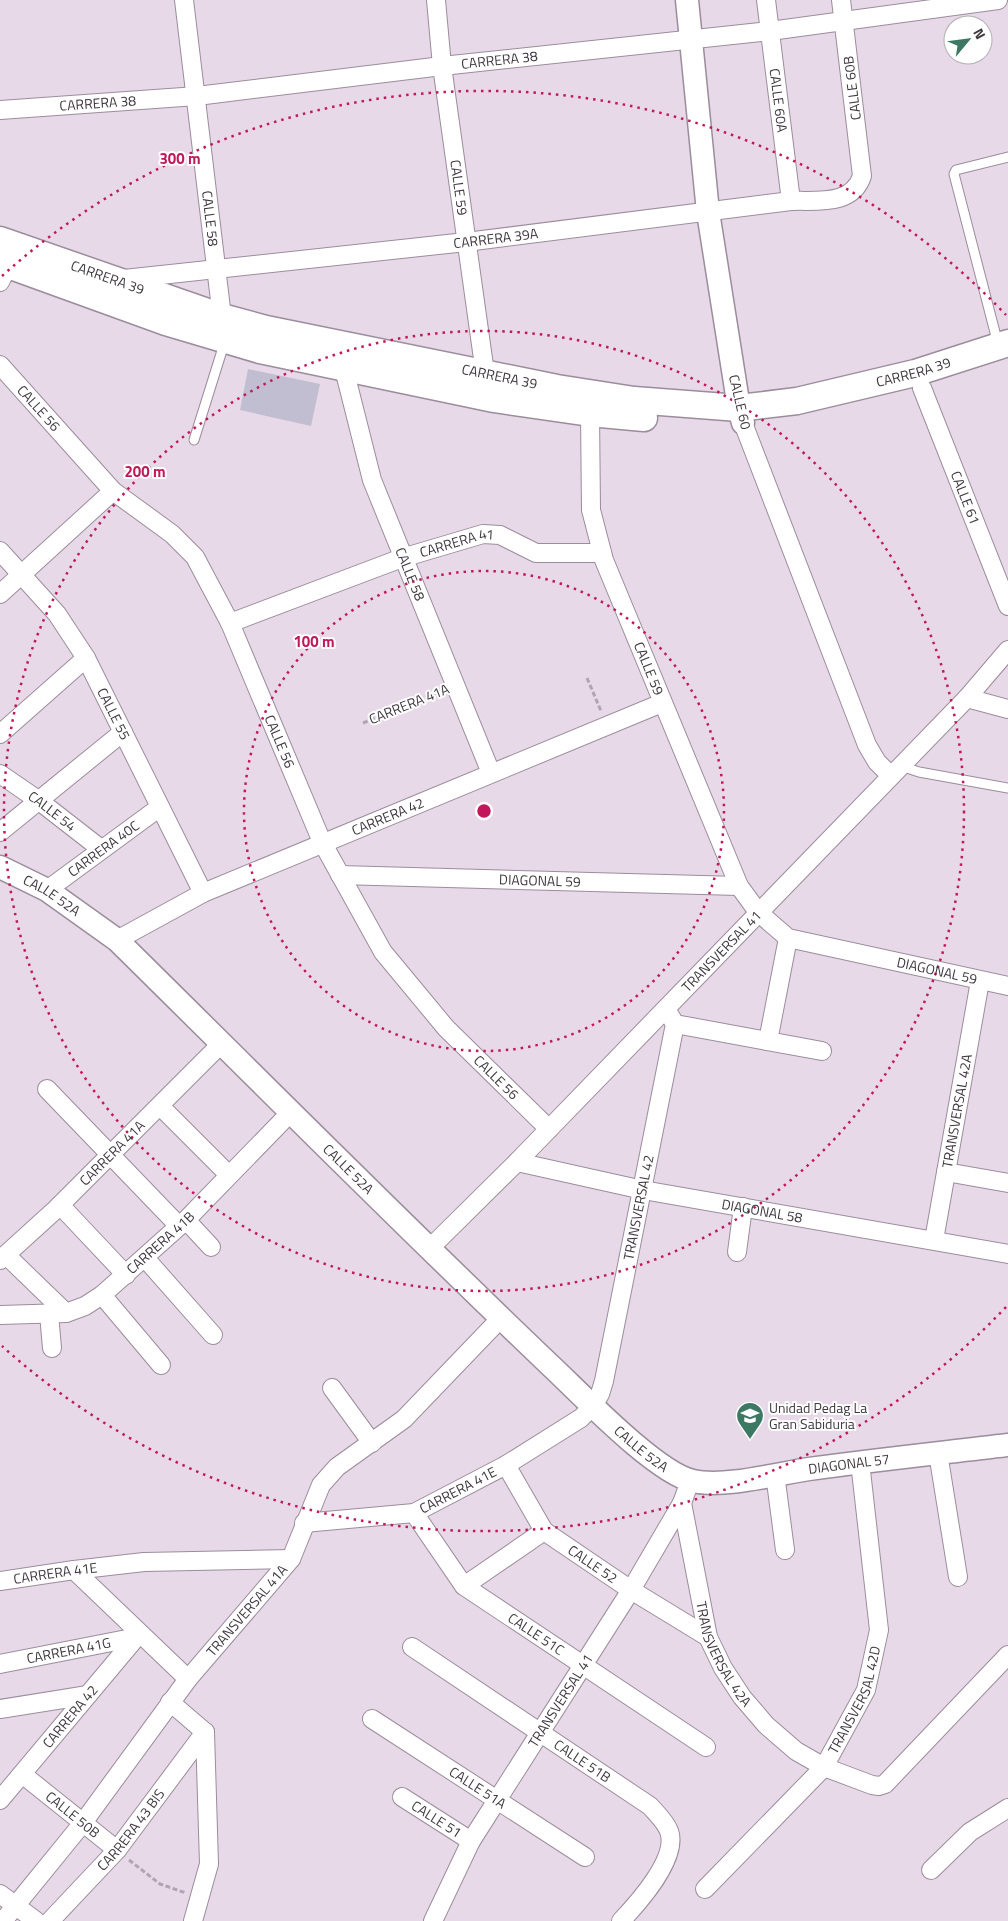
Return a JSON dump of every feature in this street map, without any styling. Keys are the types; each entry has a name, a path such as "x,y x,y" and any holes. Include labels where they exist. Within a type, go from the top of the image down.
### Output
{"main road":[{"name":"CARRERA 39","path":"5,259 118,280 223,329 344,369 494,399 590,413 699,422 741,416 800,416 922,388 1005,349"},
{"name":"CARRERA 39","path":"5,259 166,322 300,337 557,388 741,416 770,406 916,373 1005,349"}],"street":[{"name":"CALLE 58","path":"184,0 223,329"},
{"name":"CALLE 59","path":"436,0 442,66 485,373"},
{"name":"CALLE 60","path":"687,0 708,212 741,416 867,745 878,762 895,771"},
{"name":"CALLE 60A","path":"766,0 791,201"},
{"name":"CALLE 60B","path":"841,0 862,176"},
{"name":"CARRERA 38","path":"0,110 196,96 442,66 770,31 844,22 929,5 998,0"},
{"name":"CARRERA 39A","path":"118,280 466,242 791,201 841,198 858,187 862,176"},
{"name":"CALLE 56","path":"0,365 113,491 172,534 195,557 230,622 322,842 383,952 446,1028 549,1129"},
{"name":"CALLE 58","path":"344,369 372,480 491,774"},
{"name":"CALLE 61","path":"922,388 1008,606"},
{"name":"CALLE 59","path":"590,413 591,510 602,553 739,886 758,912"},
{"path":"0,594 22,576 113,491"},
{"name":"CARRERA 41","path":"230,622 402,558 484,534 500,535 536,552 602,553"},
{"name":"CALLE 55","path":"0,551 57,614 86,658 203,894"},
{"name":"TRANSVERSAL 41","path":"430,1248 666,1009 966,698 1008,650"},
{"path":"0,734 86,658"},
{"path":"966,698 1008,709"},
{"name":"CARRERA 42","path":"117,940 203,894 322,842 662,702"},
{"path":"0,832 123,732"},
{"name":"CALLE 54","path":"0,774 38,800 101,849"},
{"name":"CARRERA 40C","path":"47,890 160,807"},
{"name":"CALLE 52A","path":"0,867 47,890 117,940 593,1406 658,1463 675,1474 690,1480"},
{"name":"DIAGONAL 59","path":"340,876 739,886"},
{"name":"DIAGONAL 59","path":"758,912 788,938 1008,986"},
{"path":"768,1041 788,938"},
{"name":"TRANSVERSAL 42A","path":"934,1240 980,981"},
{"path":"666,1009 675,1024 822,1051"},
{"name":"TRANSVERSAL 42","path":"593,1406 604,1381 675,1024"},
{"name":"CARRERA 41A","path":"3,1257 60,1206 222,1043"},
{"path":"47,1089 110,1155 182,1223 211,1247"},
{"path":"160,1106 229,1175"},
{"name":"CARRERA 41B","path":"0,1315 58,1313 85,1306 102,1296 182,1223 291,1112"},
{"name":"DIAGONAL 58","path":"517,1162 643,1190 1008,1254"},
{"path":"946,1172 1008,1183"},
{"path":"60,1206 126,1274"},
{"path":"737,1252 743,1207"},
{"path":"3,1257 58,1313 52,1348"},
{"path":"145,1258 213,1335"},
{"path":"102,1296 161,1365"},
{"name":"TRANSVERSAL 41A","path":"4,1921 82,1824 188,1679 291,1559 320,1485 337,1467 404,1419 501,1318"},
{"path":"332,1388 372,1442"},
{"name":"CARRERA 41E","path":"304,1523 414,1513 506,1465 581,1418 593,1406"},
{"name":"DIAGONAL 57","path":"690,1480 722,1482 860,1462 1008,1445"},
{"path":"938,1453 958,1577"},
{"name":"TRANSVERSAL 42D","path":"706,1889 824,1767 866,1690 879,1630 860,1462"},
{"name":"CALLE 52","path":"506,1465 544,1531 631,1590 708,1637"},
{"path":"775,1474 785,1550"},
{"name":"TRANSVERSAL 41","path":"433,1921 471,1841 631,1590 682,1503 690,1480"},
{"name":"TRANSVERSAL 42A","path":"682,1503 708,1637 723,1668 742,1697 766,1725 796,1751 824,1767 872,1785 879,1786 885,1784 1008,1655"},
{"name":"CALLE 51C","path":"414,1513 464,1586 583,1667 706,1747"},
{"path":"464,1586 544,1531"},
{"name":"CARRERA 41E","path":"0,1581 144,1562 291,1559"},
{"path":"74,1570 138,1636 188,1679"},
{"name":"CARRERA 42","path":"0,1800 138,1636"},
{"name":"CARRERA 41G","path":"0,1664 138,1636"},
{"name":"CALLE 51B","path":"412,1647 650,1806 662,1819 670,1832 668,1851 655,1883 621,1921"},
{"path":"0,1709 88,1695"},
{"path":"170,1702 206,1732 209,1864 193,1921"},
{"name":"CALLE 51A","path":"372,1719 585,1857"},
{"name":"CARRERA 43 BIS","path":"50,1921 117,1850 206,1732"},
{"name":"CALLE 50B","path":"22,1774 82,1824 117,1850"},
{"name":"CALLE 51","path":"402,1797 471,1841"},
{"path":"931,1870 970,1832 1008,1808"},
{"path":"0,1894 36,1921"}],"lane":[{"path":"1005,349 954,174 956,170 1008,157"},
{"path":"194,440 223,329"},
{"path":"895,771 919,772 1008,788"}],"path":[{"path":"588,678 607,726"},
{"name":"CARRERA 41A","path":"362,723 455,685"},
{"path":"117,1850 160,1884 200,1898"}],"building":[{"path":"248,369 320,384 311,426 240,410"}],"place":[{"name":"Unidad Pedag La Gran Sabiduria","path":"750,1440"}]}
